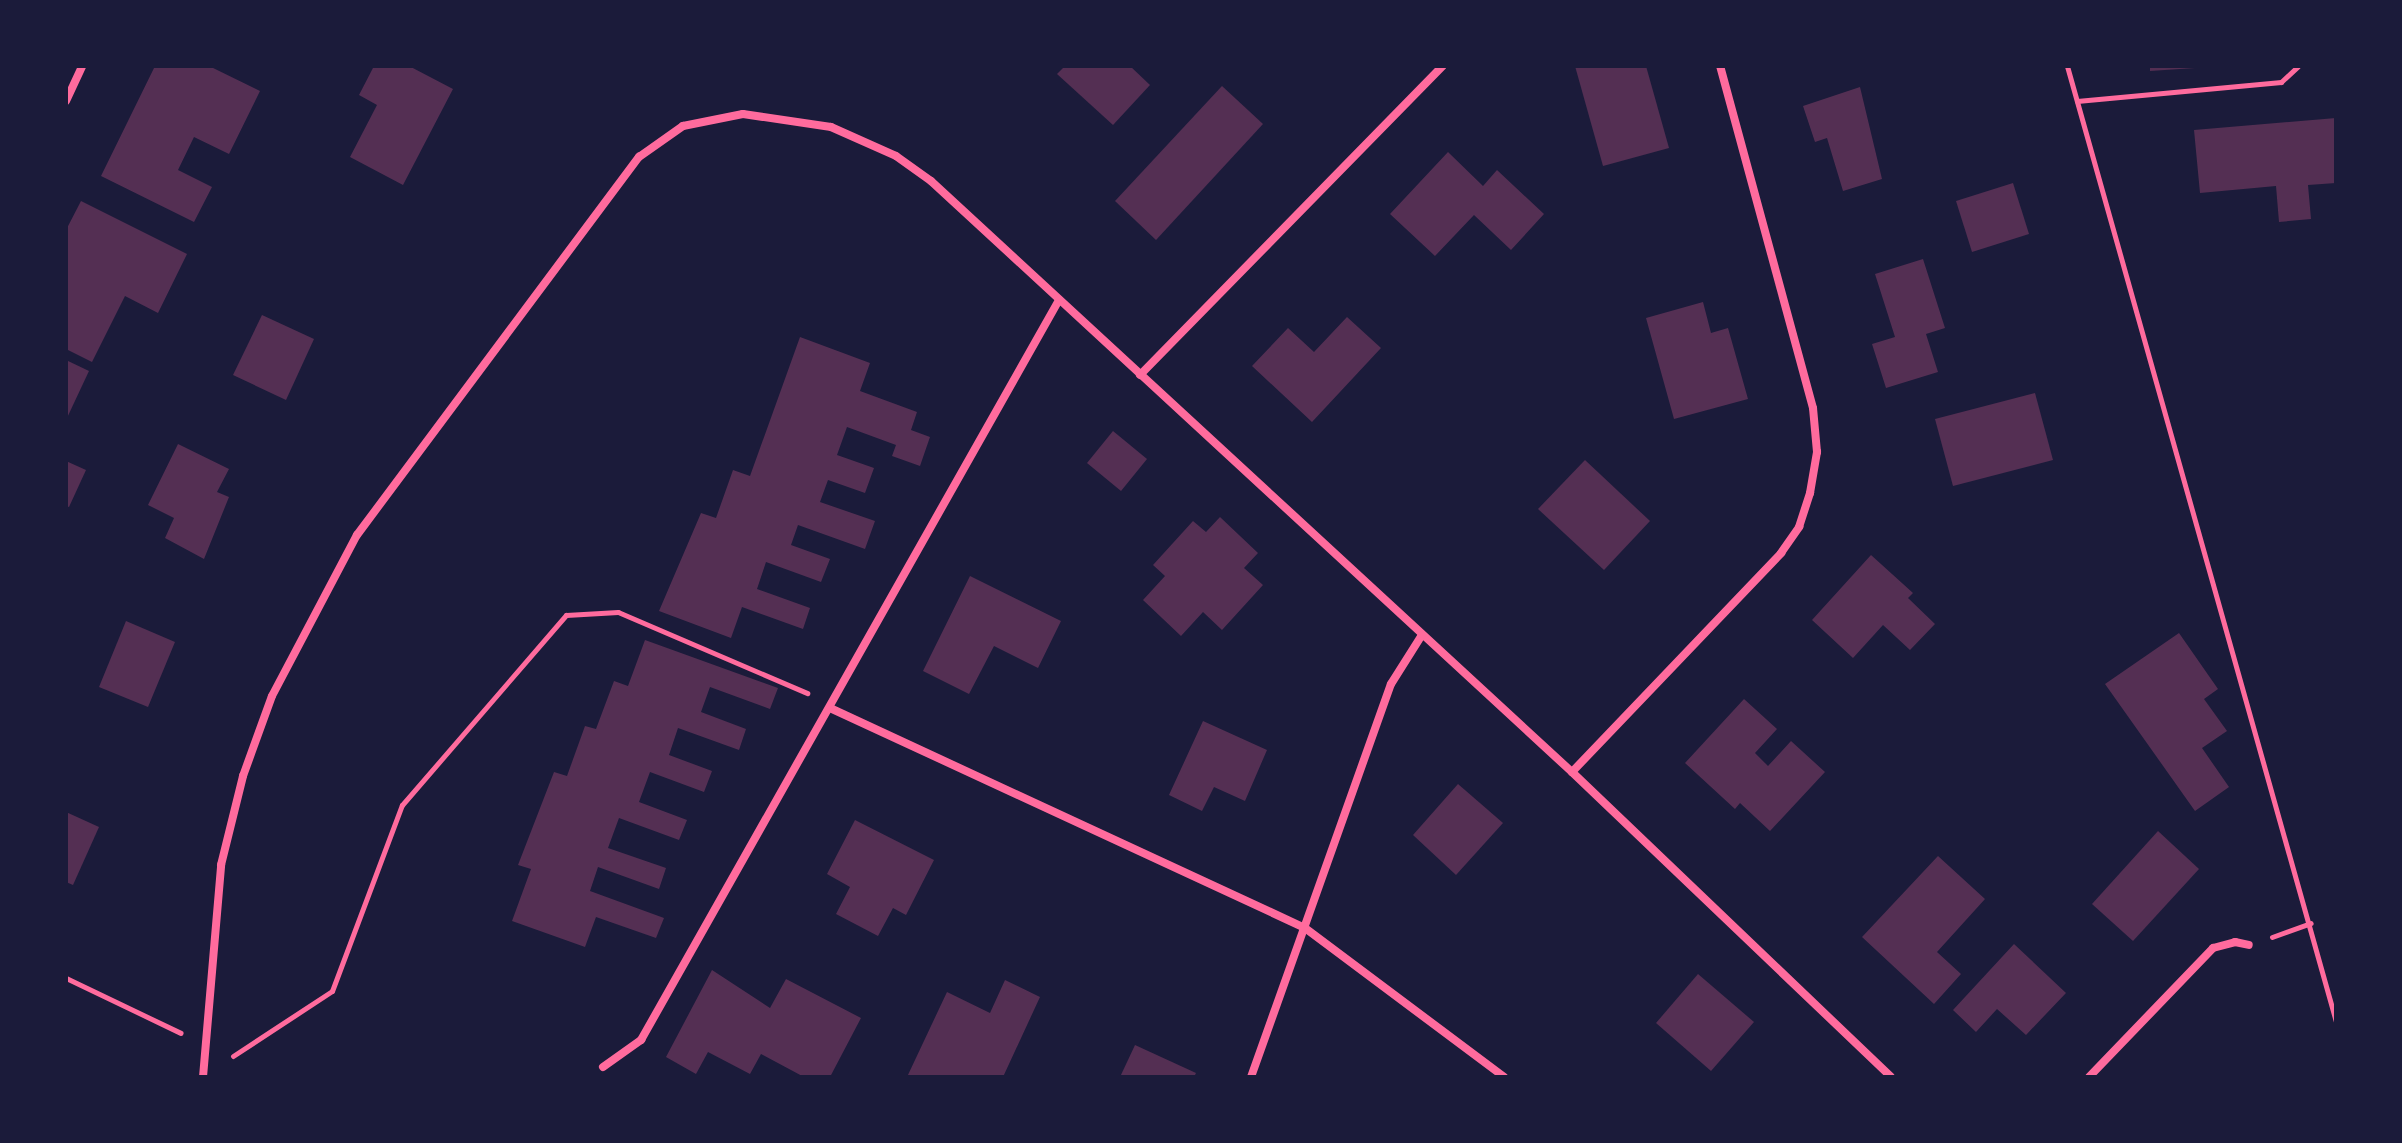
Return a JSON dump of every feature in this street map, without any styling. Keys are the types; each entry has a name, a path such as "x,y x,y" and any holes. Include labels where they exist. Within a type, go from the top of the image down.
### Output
{"street":[{"path":"66,101 82,66"},
{"path":"1140,375 1443,66"},
{"path":"1572,772 1781,553 1799,527 1814,472 1813,408 1720,66"},
{"path":"203,1077 209,1047 221,865 243,776 272,696 357,535 639,157 683,126 711,118 773,115 831,127 896,156 931,181 1572,772 1891,1077"},
{"path":"603,1067 641,1040 1059,300"},
{"path":"1251,1077 1391,684 1422,635"},
{"path":"830,708 1305,928 1504,1077"},
{"path":"2089,1077 2213,948 2235,942 2249,945"}],"path":[{"path":"2067,66 2311,923 2336,1022"},
{"path":"2077,101 2281,82 2298,66"},
{"path":"66,978 231,1057 332,991 402,805 566,615 618,612 783,679 830,708"},
{"path":"2249,945 2311,923"}],"building":[{"path":"155,66 209,66 260,91 229,154 194,137 178,170 212,187 194,222 101,176"},
{"path":"374,66 409,66 453,89 403,185 350,157 377,105 359,95"},
{"path":"1065,66 1130,66 1150,85 1113,125 1057,74"},
{"path":"1575,66 1646,66 1669,148 1603,166"},
{"path":"2150,66 2195,66 2195,68 2150,71"},
{"path":"1222,86 1263,124 1156,240 1115,201"},
{"path":"1860,87 1882,179 1843,191 1827,138 1815,142 1803,106"},
{"path":"2336,118 2336,183 2308,185 2311,219 2279,222 2276,186 2200,193 2194,130"},
{"path":"1448,152 1483,186 1497,170 1544,214 1511,250 1474,215 1435,256 1390,214"},
{"path":"2013,183 2029,234 1972,252 1956,201"},
{"path":"81,201 187,254 158,313 125,296 92,362 66,349 66,230"},
{"path":"1923,259 1945,328 1926,334 1938,372 1886,388 1872,344 1895,337 1875,274"},
{"path":"1703,302 1711,333 1728,328 1748,399 1674,419 1646,318"},
{"path":"262,315 314,339 286,400 233,375"},
{"path":"1347,317 1381,348 1312,422 1252,366 1288,328 1314,352"},
{"path":"800,337 870,363 860,391 917,412 911,430 930,437 920,466 892,456 896,445 847,427 837,455 874,468 865,493 828,480 820,502 875,521 865,549 798,525 791,545 830,559 821,582 766,562 757,589 810,608 803,629 742,607 731,638 659,611 701,513 716,518 733,470 750,476"},
{"path":"66,360 89,371 66,420"},
{"path":"2035,393 2053,460 1953,486 1935,419"},
{"path":"1113,431 1147,459 1121,491 1087,463"},
{"path":"178,444 229,469 217,492 229,497 204,559 165,538 174,518 148,505"},
{"path":"1585,460 1650,521 1604,570 1538,509"},
{"path":"66,461 86,470 69,507 66,506"},
{"path":"1220,517 1258,553 1244,568 1263,585 1222,630 1203,612 1181,636 1143,600 1165,576 1153,565 1193,521 1206,532"},
{"path":"1871,555 1913,593 1908,598 1935,624 1910,650 1883,625 1853,658 1812,620"},
{"path":"970,576 1061,621 1038,668 994,646 969,694 923,671"},
{"path":"126,621 175,642 148,707 99,687"},
{"path":"2179,633 2218,689 2204,699 2227,731 2202,748 2229,787 2195,811 2105,684"},
{"path":"645,640 778,688 770,709 710,687 701,712 746,729 739,750 678,728 669,755 712,771 704,792 650,772 639,802 687,820 679,840 619,818 608,848 666,868 659,889 598,867 590,891 664,918 656,938 596,917 585,947 512,921 531,869 518,865 554,772 567,776 585,726 596,729 614,681 628,686"},
{"path":"1744,699 1777,729 1755,753 1768,766 1791,741 1825,772 1770,831 1740,803 1735,809 1685,763"},
{"path":"1203,721 1267,750 1245,801 1214,787 1202,811 1169,795"},
{"path":"1458,784 1503,823 1456,875 1413,835"},
{"path":"66,812 99,827 73,885 66,882"},
{"path":"855,820 934,860 906,915 893,908 878,936 836,914 850,887 827,874"},
{"path":"2158,831 2199,869 2133,941 2092,904"},
{"path":"1938,856 1985,899 1937,952 1961,974 1934,1004 1862,937"},
{"path":"2014,944 2066,993 2026,1035 1997,1009 1976,1032 1953,1010"},
{"path":"712,970 770,1008 786,979 861,1018 830,1077 804,1077 761,1054 750,1074 708,1052 696,1074 666,1057"},
{"path":"1698,974 1754,1022 1711,1071 1656,1023"},
{"path":"1005,980 1040,997 1003,1077 907,1077 947,992 990,1013"},
{"path":"1135,1045 1196,1073 1194,1077 1120,1077"}]}
